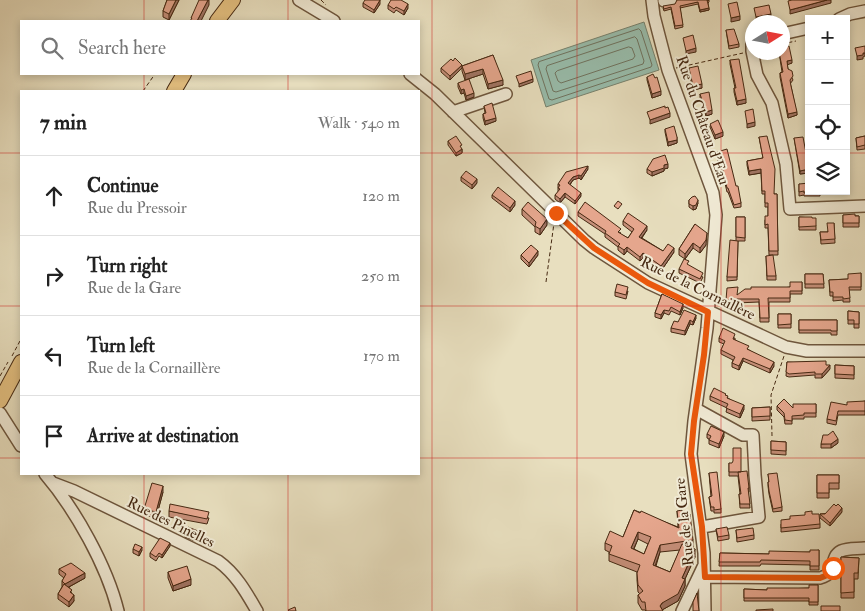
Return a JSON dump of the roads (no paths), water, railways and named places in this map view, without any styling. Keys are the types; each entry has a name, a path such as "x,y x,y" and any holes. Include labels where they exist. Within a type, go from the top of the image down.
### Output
{"main road":[{"path":"214,20 224,0"},
{"path":"218,20 233,0"},
{"path":"175,90 183,75"},
{"path":"0,401 20,364"}],"street":[{"path":"299,0 332,20"},
{"path":"312,0 342,20"},
{"name":"Rue du Château d'Eau","path":"662,0 654,16 668,70 713,192 716,215 708,312"},
{"path":"848,15 865,11"},
{"path":"790,32 805,29"},
{"path":"754,60 757,75 772,103 786,164 790,209 865,206"},
{"name":"Rue de la Cornaillère","path":"411,75 454,112 594,248 640,278 708,312 786,347 807,351 865,351"},
{"path":"454,112 506,94"},
{"name":"Rue de la Gare","path":"706,611 702,527 691,454 708,312"},
{"path":"696,408 743,435 753,435 754,475 759,517 702,527"},
{"path":"0,413 20,444"},
{"path":"49,478 82,527 108,579 118,611"},
{"name":"Rue des Pinelles","path":"49,478 218,561 237,578 257,611"},
{"path":"705,577 820,578 833,568 834,558 838,552 865,548"},
{"path":"682,611 704,563"}],"water":[{"path":"644,22 659,70 546,107 531,60"}]}
